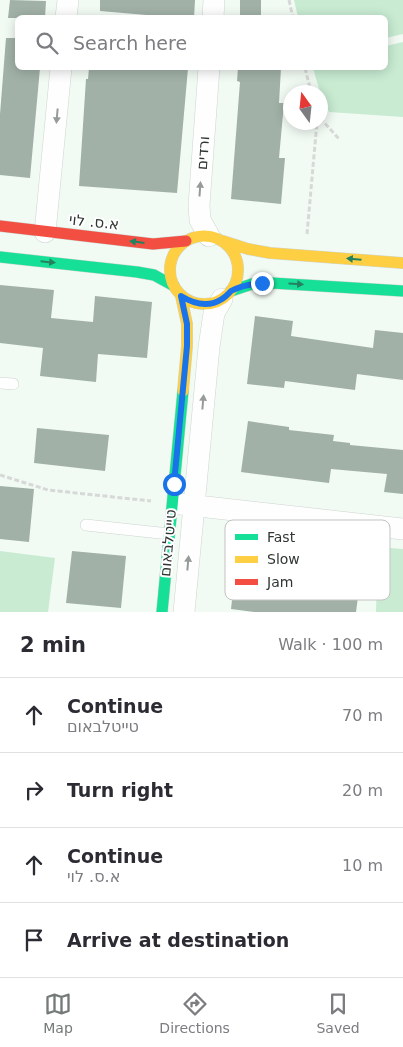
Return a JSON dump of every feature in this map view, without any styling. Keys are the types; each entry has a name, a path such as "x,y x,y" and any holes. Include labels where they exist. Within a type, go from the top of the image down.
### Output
{"main road":[{"name":"א.ס. לוי","path":"0,226 153,244 186,241"},
{"path":"177,291 170,276 170,266 175,252 186,241 197,236 216,239 243,249 261,253 403,263"},
{"path":"216,239 231,249 237,259 239,270 237,281 227,295"},
{"path":"0,257 154,275 190,302 201,304 212,304 252,284 272,283 403,291"},
{"name":"טייטלבאום","path":"162,612 187,346 187,324 177,291"}],"street":[{"path":"66,15 68,0"},
{"path":"213,15 214,0"},
{"path":"45,232 61,70"},
{"name":"ורדים","path":"209,70 199,205 200,220 216,239"},
{"name":"טייטלבאום","path":"184,612 210,340 214,313 227,295"},
{"path":"172,504 321,520"},
{"path":"390,528 403,529"}],"lane":[{"path":"0,383 13,384"},
{"path":"86,524 169,534"}],"path":[{"path":"289,0 292,15"},
{"path":"304,70 308,85"},
{"path":"328,127 340,140"},
{"path":"304,255 316,130"},
{"path":"0,475 48,490 172,504"}],"green space":[{"path":"294,0 403,0 403,34 388,38 388,15 298,15"},
{"path":"403,42 403,117 329,112 328,85 318,85 314,70 388,70 388,46"},
{"path":"390,548 403,549 403,612 376,612 376,600 390,600"},
{"path":"0,551 55,558 48,612 0,612"}],"building":[{"path":"10,0 46,1 45,15 15,15 15,18 8,18"},
{"path":"100,0 195,0 194,15 146,15 100,11"},
{"path":"240,0 261,0 261,15 240,15"},
{"path":"6,38 15,38 15,70 40,70 30,178 0,175 0,114"},
{"path":"89,70 188,70 177,193 79,186 86,79 88,79"},
{"path":"238,70 281,70 279,103 283,103 283,114 279,158 285,158 281,204 231,199 240,82 237,81"},
{"path":"0,285 54,290 51,318 93,322 95,296 152,302 147,358 98,354 96,382 40,376 43,348 0,343"},
{"path":"255,316 293,321 291,336 373,348 375,330 403,333 403,380 357,374 355,390 285,381 284,388 247,384"},
{"path":"248,421 289,427 289,430 334,435 333,441 350,443 350,445 403,450 403,494 384,492 387,474 331,469 329,483 241,472"},
{"path":"37,428 109,435 105,471 34,463"},
{"path":"0,486 34,489 29,542 0,539"},
{"path":"72,551 126,556 121,608 66,603"},
{"path":"232,600 358,600 356,612 254,612 231,609"}],"traffic: fast":[{"path":"0,257 137,272 154,275 174,286"},
{"path":"231,291 252,284 272,283 403,291"},
{"path":"162,612 183,391"}],"traffic: slow":[{"path":"211,236 223,242 232,251 238,263 238,270 236,283 228,294 211,304 197,304 180,294 172,283 170,263 180,246 191,238 211,236"},
{"path":"223,241 248,249 270,253 403,263"},
{"path":"181,296 187,324 183,391"}],"traffic: jam":[{"path":"0,226 153,244 186,241"}],"route":[{"path":"174,484 187,346 187,324 181,296 190,302 212,304 227,296 231,291 252,284 262,283"}]}
